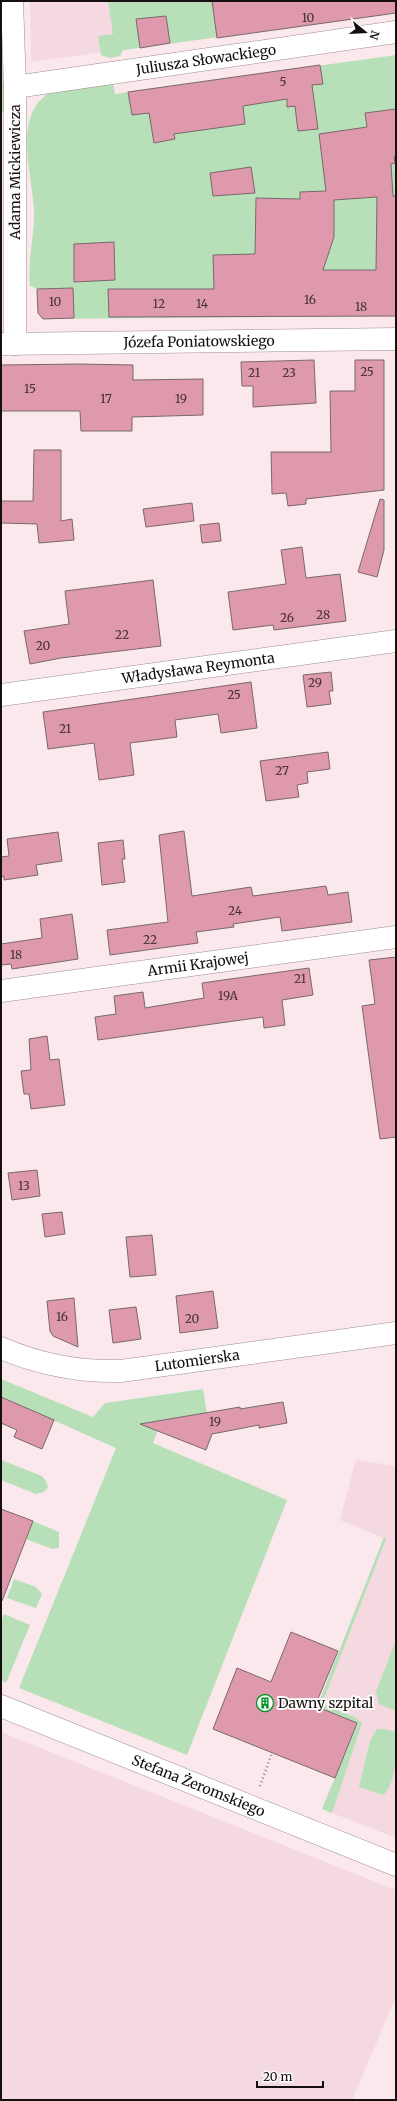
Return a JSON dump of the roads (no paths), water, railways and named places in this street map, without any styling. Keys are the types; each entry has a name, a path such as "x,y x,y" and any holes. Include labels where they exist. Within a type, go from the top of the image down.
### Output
{"street":[{"name":"Adama Mickiewicza","path":"8,344 15,87 12,1"},
{"name":"Juliusza Słowackiego","path":"15,87 396,32"},
{"name":"Józefa Poniatowskiego","path":"8,344 396,339"},
{"name":"Władysława Reymonta","path":"1,695 396,641"},
{"name":"Armii Krajowej","path":"1,991 396,937"},
{"name":"Lutomierska","path":"1,1348 35,1362 59,1367 94,1372 121,1371 396,1332"},
{"name":"Stefana Żeromskiego","path":"1,1706 396,1866"}],"place":[{"name":"Dawny szpital","path":"265,1703"}]}
